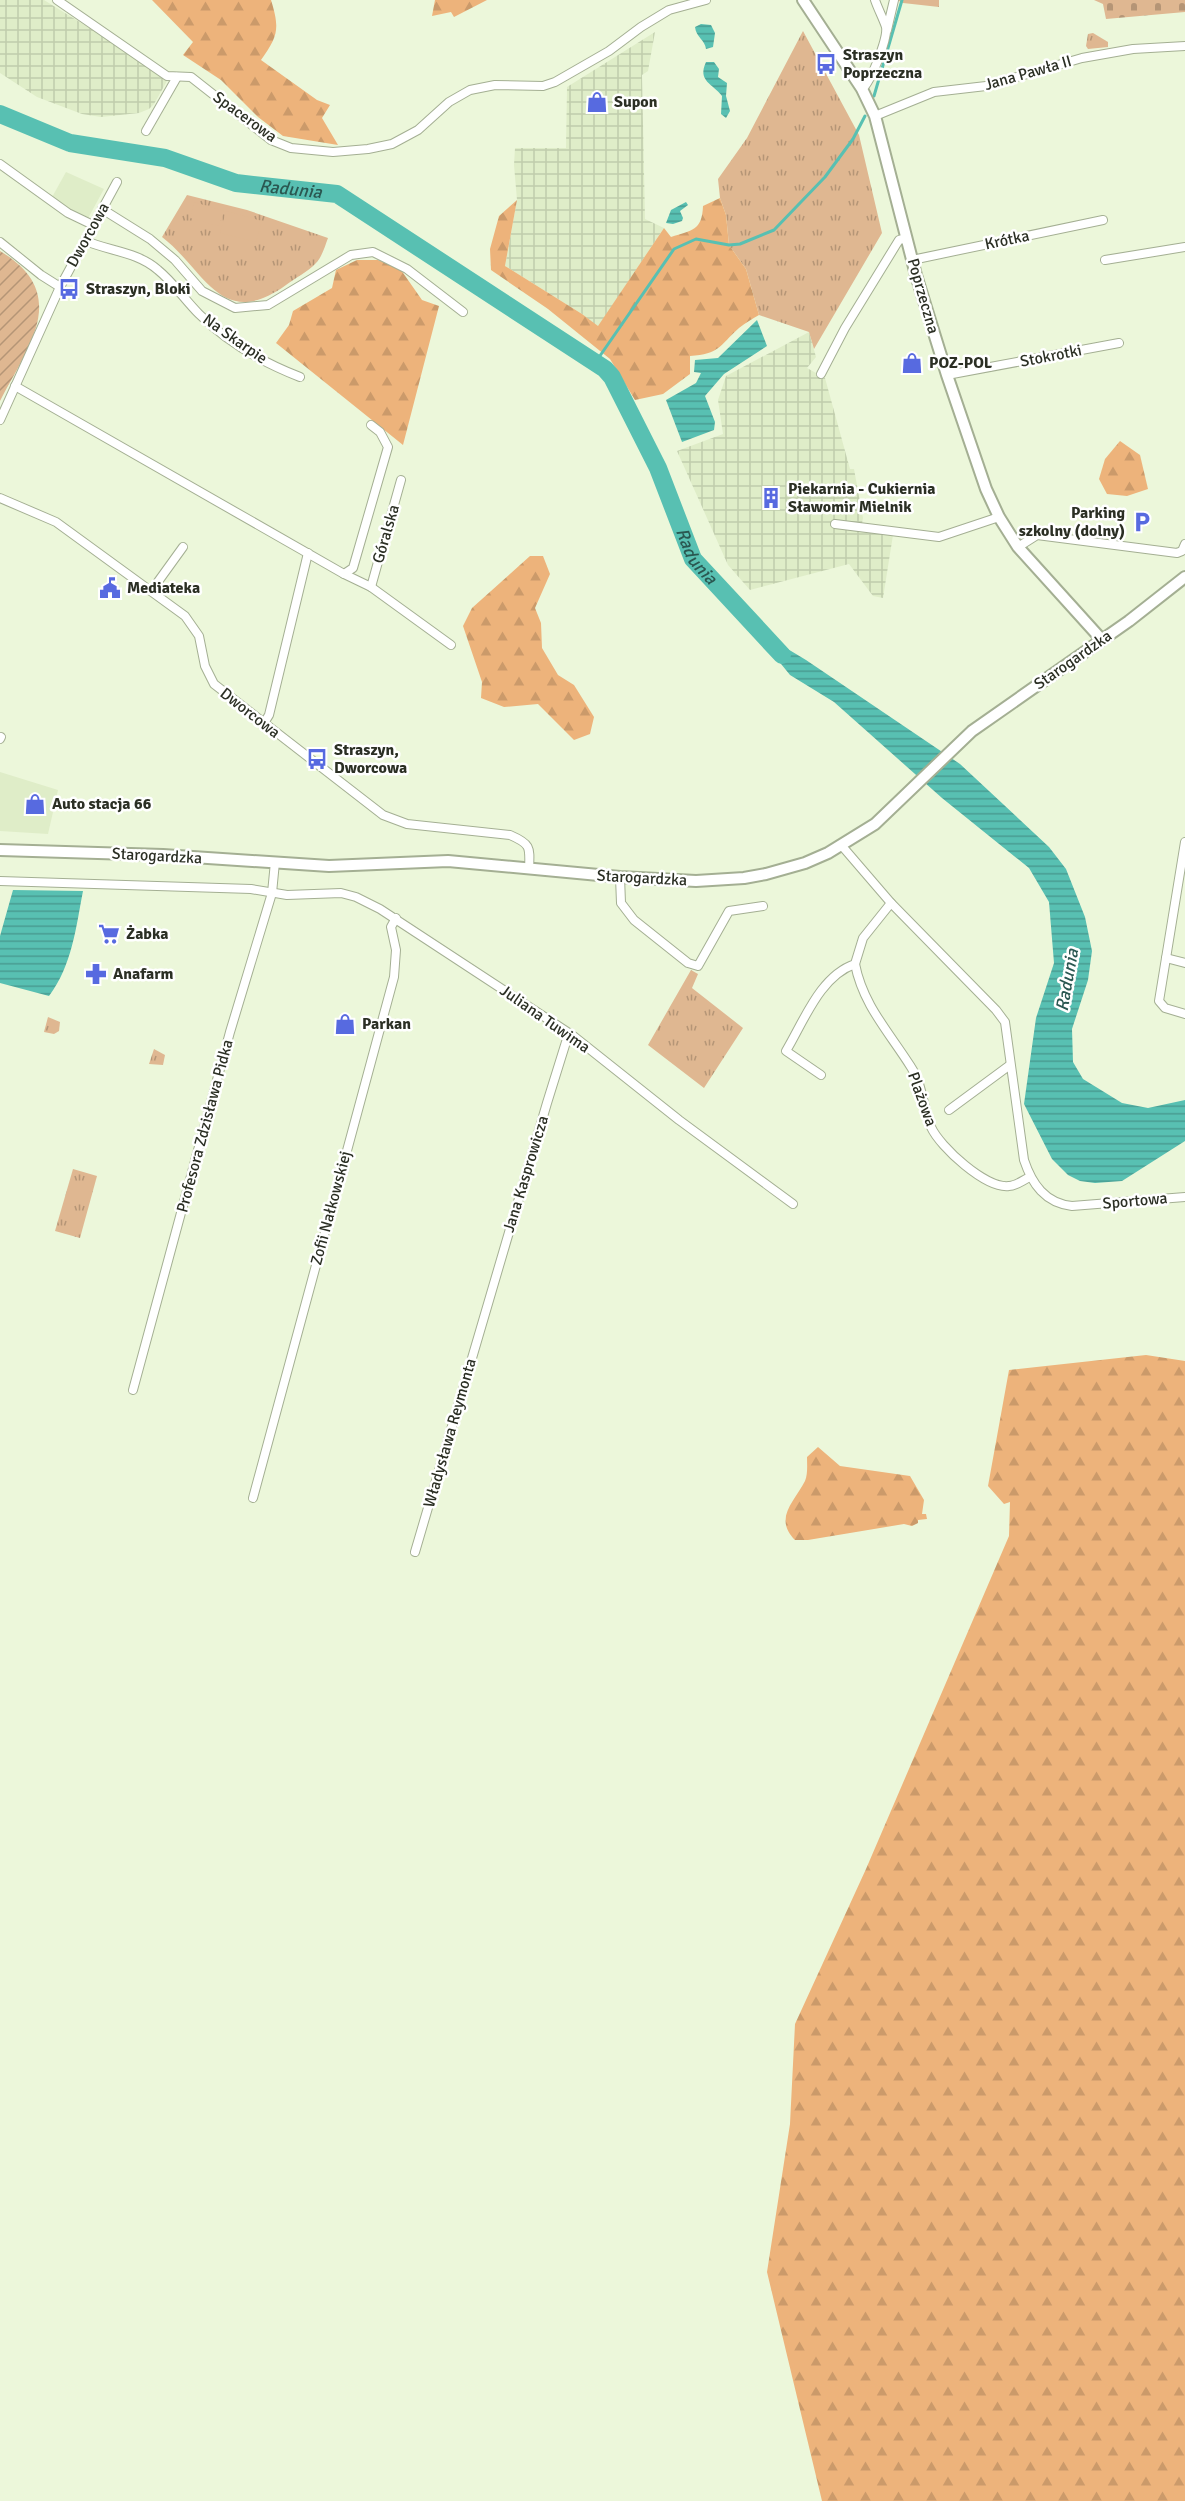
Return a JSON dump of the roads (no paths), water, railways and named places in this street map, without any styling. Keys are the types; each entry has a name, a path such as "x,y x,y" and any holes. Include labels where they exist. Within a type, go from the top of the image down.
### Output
{"main road":[{"name":"Poprzeczna","path":"803,0 862,89 875,116 912,260 947,375 986,489 999,517 1018,547 1102,640"},
{"name":"Starogardzka","path":"0,850 164,855 329,866 448,861 620,877 696,881 744,878 785,869 842,846 874,824 984,722 1102,640 1185,577"}],"street":[{"name":"Spacerowa","path":"57,0 167,76 191,77 271,140 291,148 333,152 369,150 392,144 418,130 449,102 471,90 495,85 543,86 555,82 609,51 669,10 706,0"},
{"path":"875,0 887,30"},
{"path":"862,89 867,86 876,65 894,0"},
{"name":"Jana Pawła II","path":"875,116 934,92 986,86 1082,58 1133,49 1185,46"},
{"path":"146,130 177,78"},
{"path":"0,164 68,213 93,225"},
{"name":"Dworcowa","path":"0,420 60,287 117,182"},
{"path":"102,209 158,246 175,260 202,291 235,308 268,305 351,255 374,252 407,269 463,312"},
{"name":"Krótka","path":"912,260 1102,219"},
{"path":"821,374 845,328 899,240 907,238"},
{"name":"Na Skarpie","path":"86,241 144,260 158,270 201,316 227,337 260,358 300,377"},
{"path":"0,242 41,275 60,287"},
{"path":"1105,260 1185,247"},
{"name":"Stokrotki","path":"947,375 1119,343"},
{"path":"15,386 345,573 353,568 388,447 380,432 371,424"},
{"name":"Góralska","path":"371,587 401,480"},
{"name":"Dworcowa","path":"0,498 56,522 185,616 199,636 205,666 213,684 383,815 407,824 510,835 525,841 530,849 529,869"},
{"path":"835,524 939,537 999,517"},
{"path":"1018,547 1037,535 1177,553 1182,551 1185,544"},
{"path":"152,590 183,547"},
{"path":"264,723 269,715 308,553"},
{"name":"Góralska","path":"345,573 371,587 451,645"},
{"path":"1185,842 1181,890 1159,1001 1165,1008 1185,1014"},
{"path":"842,846 891,903 996,1010 1005,1022 1024,1161 1030,1177"},
{"name":"Profesora Zdzisława Pidka","path":"132,1390 272,893 274,862"},
{"path":"620,877 621,903 634,920 688,963 698,966 729,911 763,906"},
{"name":"Juliana Tuwima","path":"0,881 251,889 287,895 332,892 349,895 396,918 572,1035 679,1120 793,1204"},
{"path":"820,1075 786,1051 818,994 838,972 855,964 863,938 891,903"},
{"name":"Zofii Nałkowskiej","path":"253,1498 394,977 396,950 391,927 396,918"},
{"path":"1166,958 1185,963"},
{"name":"Plażowa","path":"855,964 860,986 868,1004 912,1068 931,1127 938,1138 985,1180 999,1186 1010,1186 1030,1177"},
{"name":"Jana Kasprowicza","path":"484,1314 566,1041 572,1035"},
{"name":"Plażowa","path":"949,1110 1010,1065"},
{"name":"Sportowa","path":"1030,1177 1039,1190 1055,1202 1085,1206 1185,1197"},
{"name":"Władysława Reymonta","path":"415,1552 484,1314"}],"water":[{"path":"701,24 711,25 715,33 713,47 706,49 697,33 695,27"},
{"path":"706,62 714,62 719,69 718,77 727,83 726,96 730,111 726,118 721,114 722,96 707,82 703,74"},
{"path":"686,202 688,205 680,211 682,221 673,224 666,223 671,210"},
{"path":"757,320 767,346 724,374 705,396 715,422 714,430 682,442 666,400 696,383 701,373 694,372 695,360 718,358"},
{"path":"751,627 806,660 960,764 1049,847 1066,869 1085,917 1092,951 1088,980 1072,1029 1073,1062 1083,1079 1122,1103 1148,1108 1185,1100 1185,1141 1122,1181 1095,1183 1080,1181 1068,1175 1052,1159 1024,1104 1036,1018 1054,963 1049,902 1029,868 942,798 834,702 790,675"},
{"path":"13,890 83,891 68,959 49,996 0,983 0,936"}],"waterway":[{"path":"874,96 902,0"},
{"name":"Radunia","path":"0,114 70,143 165,158 236,183 337,194 605,369 612,377 658,468 693,559 782,655"},
{"path":"595,363 674,249 696,239 729,245 740,244 774,230 825,177 853,139 865,116"}],"place":[{"name":"Straszyn Poprzeczna","path":"826,64"},
{"name":"Supon","path":"597,102"},
{"name":"Straszyn, Bloki","path":"69,289"},
{"name":"POZ-POL","path":"912,363"},
{"name":"Piekarnia - Cukiernia Sławomir Mielnik","path":"771,498"},
{"name":"Parking szkolny (dolny)","path":"1142,522"},
{"name":"Mediateka","path":"110,588"},
{"name":"Straszyn, Dworcowa","path":"317,759"},
{"name":"Auto stacja 66","path":"35,804"},
{"name":"Żabka","path":"109,934"},
{"name":"Anafarm","path":"96,974"},
{"name":"Parkan","path":"345,1024"}]}
